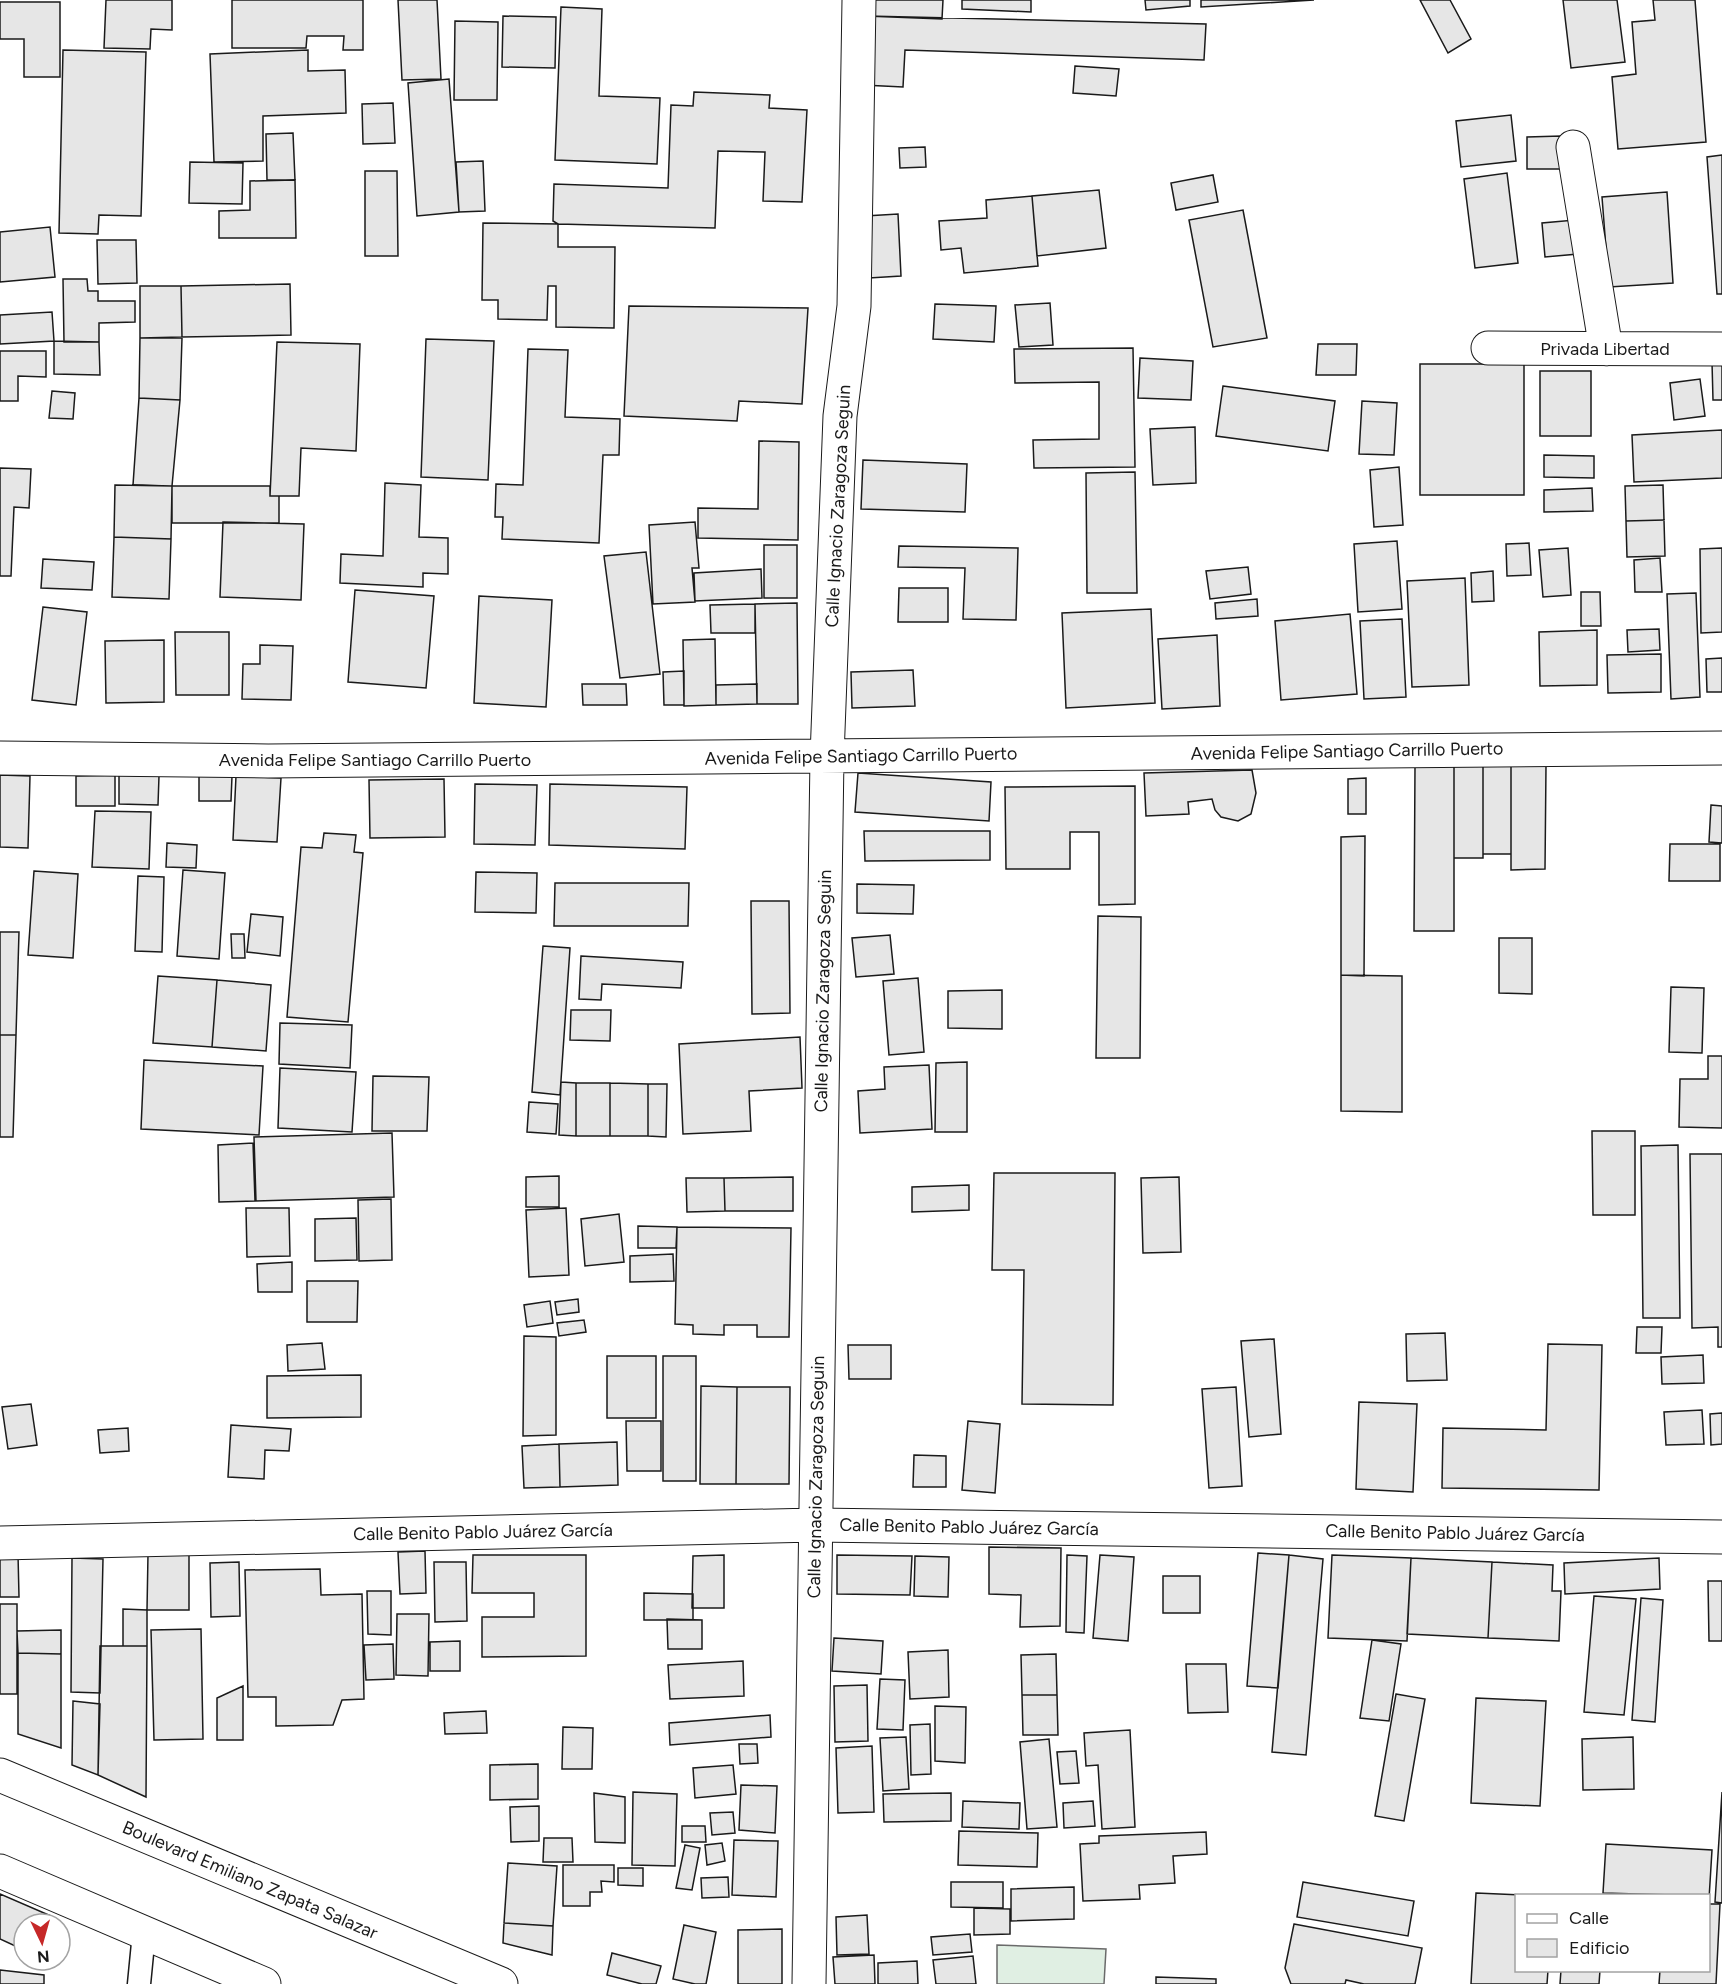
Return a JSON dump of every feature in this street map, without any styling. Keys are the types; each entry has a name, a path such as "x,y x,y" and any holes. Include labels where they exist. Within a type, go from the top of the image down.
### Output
{"street":[{"name":"Calle Ignacio Zaragoza Seguin","path":"809,1984 827,757 840,416 854,306 859,0"},
{"path":"1573,147 1606,349"},
{"name":"Privada Libertad","path":"1488,348 1722,349"},
{"name":"Avenida Felipe Santiago Carrillo Puerto","path":"0,758 280,761 1722,748"},
{"name":"Calle Benito Pablo Juárez García","path":"0,1543 815,1525 1722,1537"},
{"name":"Boulevard Emiliano Zapata Salazar","path":"0,1775 501,1984"},
{"path":"0,1871 264,1984"}],"lane":[{"path":"139,1984 144,1933"}],"green space":[{"path":"997,1945 1106,1949 1104,1984 997,1984"}],"building":[{"path":"106,0 172,0 172,30 151,29 150,49 104,48"},
{"path":"232,0 363,0 363,50 343,50 344,36 307,36 306,48 232,48"},
{"path":"398,0 437,0 441,79 402,80"},
{"path":"866,0 943,0 942,19 866,16"},
{"path":"962,0 1031,0 1031,12 962,9"},
{"path":"1145,0 1190,0 1190,6 1146,10"},
{"path":"1201,0 1314,0 1201,7"},
{"path":"1420,0 1450,0 1471,39 1448,53"},
{"path":"1563,0 1617,0 1625,62 1571,68"},
{"path":"1653,0 1695,0 1706,142 1618,149 1612,77 1636,74 1632,22 1655,20"},
{"path":"0,2 60,2 60,77 24,77 24,39 0,39"},
{"path":"561,7 602,9 599,96 660,98 657,164 555,160"},
{"path":"503,16 556,17 555,68 502,67"},
{"path":"866,16 1206,24 1204,60 905,50 903,87 863,85"},
{"path":"455,21 498,22 497,100 454,100"},
{"path":"63,50 146,52 141,216 99,215 98,234 59,233"},
{"path":"308,50 308,71 345,70 346,113 263,116 263,161 214,162 210,54"},
{"path":"1075,66 1119,69 1116,96 1073,93"},
{"path":"449,79 459,212 417,216 408,83"},
{"path":"694,92 770,95 769,108 807,110 802,202 763,201 765,152 718,151 715,228 558,224 553,221 554,184 668,188 671,105 693,106"},
{"path":"393,103 395,143 363,144 362,104"},
{"path":"1511,115 1516,161 1461,167 1456,121"},
{"path":"293,133 295,180 267,180 266,134"},
{"path":"1561,136 1561,169 1527,169 1527,137"},
{"path":"925,147 926,167 900,168 899,148"},
{"path":"1722,155 1722,294 1717,294 1707,157"},
{"path":"483,161 485,211 459,212 456,162"},
{"path":"190,162 243,163 242,204 189,203"},
{"path":"365,171 397,171 398,256 365,256"},
{"path":"1507,173 1518,263 1475,268 1464,179"},
{"path":"1213,175 1218,202 1176,210 1171,183"},
{"path":"295,180 296,238 219,238 219,211 250,210 250,181"},
{"path":"1099,190 1106,248 1037,256 1032,196"},
{"path":"1667,192 1673,283 1609,287 1602,197"},
{"path":"1032,196 1038,266 964,273 961,248 941,250 939,221 987,218 986,200"},
{"path":"1243,210 1267,338 1213,347 1189,220"},
{"path":"898,214 901,276 869,278 865,216"},
{"path":"1575,220 1578,254 1545,257 1542,223"},
{"path":"483,223 558,224 558,247 615,247 614,328 556,327 556,286 548,286 547,320 498,319 498,300 482,300"},
{"path":"50,227 55,277 0,282 0,232"},
{"path":"97,240 136,240 137,283 98,284"},
{"path":"63,279 87,279 88,291 98,291 98,301 135,301 135,322 99,323 99,342 64,342"},
{"path":"290,284 291,335 182,337 181,286"},
{"path":"140,286 181,286 182,337 140,338"},
{"path":"1050,303 1053,345 1019,347 1015,305"},
{"path":"935,304 996,306 994,342 933,339"},
{"path":"629,306 808,308 802,404 739,401 737,421 624,416"},
{"path":"52,312 54,341 0,344 0,315"},
{"path":"140,338 182,338 180,400 139,398"},
{"path":"426,339 494,341 488,480 421,477"},
{"path":"54,341 99,342 100,375 54,374"},
{"path":"277,342 360,344 356,451 301,448 299,496 270,496"},
{"path":"1318,344 1357,344 1356,375 1316,375"},
{"path":"1133,348 1135,467 1034,468 1033,440 1099,439 1099,382 1015,383 1014,349"},
{"path":"528,349 568,350 565,417 620,419 619,455 603,455 599,543 502,539 503,517 495,517 496,484 523,485"},
{"path":"0,351 46,351 46,377 18,376 18,401 0,401"},
{"path":"1140,358 1193,361 1191,400 1138,398"},
{"path":"1712,362 1722,362 1722,400 1713,400"},
{"path":"1420,364 1524,364 1524,495 1420,495"},
{"path":"1540,371 1591,371 1591,436 1540,436"},
{"path":"1700,379 1705,416 1674,420 1670,383"},
{"path":"1223,386 1335,401 1328,451 1216,436"},
{"path":"52,391 75,393 73,419 49,418"},
{"path":"139,398 180,400 172,486 133,485"},
{"path":"1362,401 1397,403 1394,455 1359,454"},
{"path":"1195,427 1196,483 1153,485 1150,429"},
{"path":"1722,430 1722,478 1634,482 1632,435"},
{"path":"759,441 799,442 798,540 698,538 698,508 758,509"},
{"path":"1544,455 1594,456 1594,478 1544,477"},
{"path":"863,460 967,464 965,512 861,509"},
{"path":"1399,467 1403,525 1374,527 1370,470"},
{"path":"0,468 31,469 29,508 14,507 11,576 0,576"},
{"path":"1135,472 1137,593 1087,593 1086,473"},
{"path":"385,483 421,485 419,537 448,538 448,574 423,573 423,587 340,583 341,554 383,556"},
{"path":"115,485 172,486 171,539 114,537"},
{"path":"1663,485 1664,520 1626,521 1625,486"},
{"path":"172,486 270,486 270,496 279,496 279,523 172,523"},
{"path":"1592,488 1593,511 1544,512 1544,490"},
{"path":"1664,520 1665,556 1627,557 1626,521"},
{"path":"223,522 304,524 301,600 220,597"},
{"path":"695,522 699,568 692,568 695,602 653,604 649,525"},
{"path":"114,537 171,539 169,599 112,597"},
{"path":"1397,541 1402,609 1358,612 1354,544"},
{"path":"1529,543 1531,575 1507,576 1506,544"},
{"path":"764,545 797,545 797,598 764,598"},
{"path":"899,546 1018,548 1016,620 963,619 965,568 898,567"},
{"path":"1568,548 1571,595 1543,597 1539,550"},
{"path":"1722,548 1722,632 1701,633 1700,549"},
{"path":"646,552 660,674 620,678 604,556"},
{"path":"1660,558 1662,592 1635,592 1634,560"},
{"path":"43,559 94,562 92,590 41,588"},
{"path":"1248,567 1251,594 1210,599 1206,571"},
{"path":"761,569 762,598 695,601 694,573"},
{"path":"1493,571 1494,601 1472,602 1471,573"},
{"path":"1465,578 1469,685 1412,687 1407,581"},
{"path":"899,588 948,588 948,622 898,622"},
{"path":"355,590 434,596 426,688 348,682"},
{"path":"1581,592 1600,592 1601,626 1581,626"},
{"path":"1696,593 1700,697 1671,699 1667,594"},
{"path":"479,596 552,600 546,707 474,703"},
{"path":"1257,599 1258,616 1216,619 1215,603"},
{"path":"797,603 798,704 757,704 755,604"},
{"path":"755,604 755,633 711,633 710,605"},
{"path":"43,607 87,612 76,705 32,700"},
{"path":"1151,609 1155,703 1066,708 1062,613"},
{"path":"1350,614 1357,694 1281,700 1275,621"},
{"path":"1402,619 1406,697 1364,699 1360,621"},
{"path":"1659,629 1660,650 1628,652 1627,630"},
{"path":"1597,630 1597,685 1540,686 1539,632"},
{"path":"175,632 229,632 229,695 176,695"},
{"path":"1217,635 1220,706 1162,709 1158,639"},
{"path":"715,639 716,705 684,706 683,640"},
{"path":"164,640 164,702 106,703 105,641"},
{"path":"260,645 293,646 291,700 242,699 243,664 260,664"},
{"path":"1661,654 1661,692 1608,693 1607,655"},
{"path":"1722,658 1722,692 1707,692 1706,659"},
{"path":"913,670 915,706 852,708 851,672"},
{"path":"684,671 684,705 664,705 663,672"},
{"path":"582,684 626,684 627,705 583,705"},
{"path":"757,684 757,704 716,705 716,685"},
{"path":"1415,766 1454,766 1454,931 1414,931"},
{"path":"1454,766 1483,766 1483,858 1454,858"},
{"path":"1483,766 1511,766 1511,854 1483,854"},
{"path":"1511,766 1546,766 1545,869 1511,870"},
{"path":"1252,770 1256,793 1251,814 1238,821 1221,817 1215,810 1212,799 1188,802 1189,814 1146,816 1144,773"},
{"path":"858,773 991,782 989,821 855,812"},
{"path":"0,775 30,776 28,848 0,847"},
{"path":"115,775 115,806 76,806 76,776"},
{"path":"119,775 159,776 158,805 119,804"},
{"path":"199,775 232,776 231,801 199,801"},
{"path":"236,776 281,778 277,842 233,840"},
{"path":"1366,778 1366,814 1348,814 1348,779"},
{"path":"444,779 445,837 370,838 369,780"},
{"path":"475,784 537,785 535,845 474,844"},
{"path":"550,784 687,787 685,849 549,845"},
{"path":"1135,786 1135,904 1099,905 1099,832 1070,832 1070,869 1006,869 1005,787"},
{"path":"1711,805 1722,806 1722,843 1709,842"},
{"path":"95,811 151,812 149,869 92,867"},
{"path":"864,831 990,831 990,860 865,861"},
{"path":"324,833 356,835 354,852 363,853 348,1022 287,1017 301,847 322,848"},
{"path":"1365,836 1364,976 1341,975 1341,837"},
{"path":"167,843 197,845 196,868 166,867"},
{"path":"1670,844 1720,844 1720,881 1669,881"},
{"path":"183,870 225,873 219,959 177,956"},
{"path":"34,871 78,874 73,958 28,955"},
{"path":"476,872 537,873 536,913 475,912"},
{"path":"138,876 164,877 162,952 135,951"},
{"path":"555,883 689,883 688,926 554,926"},
{"path":"857,884 914,885 913,914 857,913"},
{"path":"751,901 789,901 790,1013 752,1014"},
{"path":"251,914 283,917 280,956 247,952"},
{"path":"1098,916 1141,917 1140,1058 1096,1058"},
{"path":"0,932 19,932 16,1035 0,1035"},
{"path":"231,934 244,934 245,958 232,958"},
{"path":"890,935 894,974 856,977 852,938"},
{"path":"1499,938 1532,938 1532,994 1499,993"},
{"path":"543,946 570,948 560,1095 532,1092"},
{"path":"581,956 683,962 681,988 602,984 601,1000 579,999"},
{"path":"1341,975 1402,976 1402,1112 1341,1111"},
{"path":"158,976 217,980 212,1047 153,1043"},
{"path":"918,978 924,1052 889,1055 883,981"},
{"path":"217,980 271,985 266,1051 212,1047"},
{"path":"1671,987 1704,988 1702,1053 1669,1052"},
{"path":"1002,990 1002,1029 948,1028 948,991"},
{"path":"571,1010 611,1010 610,1041 570,1040"},
{"path":"280,1023 352,1025 350,1068 279,1064"},
{"path":"0,1035 16,1035 13,1137 0,1137"},
{"path":"800,1037 802,1088 749,1091 751,1131 683,1134 679,1044"},
{"path":"1708,1056 1722,1056 1722,1128 1679,1127 1680,1079 1708,1079"},
{"path":"144,1060 263,1066 259,1135 141,1129"},
{"path":"967,1062 967,1132 935,1132 936,1063"},
{"path":"929,1065 932,1129 860,1133 858,1091 885,1089 884,1067"},
{"path":"280,1068 356,1072 352,1132 278,1128"},
{"path":"373,1076 429,1077 427,1131 372,1131"},
{"path":"561,1082 576,1083 576,1136 559,1135"},
{"path":"576,1083 610,1083 610,1136 576,1136"},
{"path":"610,1083 648,1084 648,1136 610,1136"},
{"path":"648,1084 667,1084 666,1137 648,1136"},
{"path":"529,1102 558,1104 556,1134 527,1132"},
{"path":"1592,1131 1635,1131 1635,1215 1593,1215"},
{"path":"392,1133 394,1197 256,1201 254,1137"},
{"path":"253,1143 255,1201 219,1202 218,1145"},
{"path":"1678,1145 1680,1318 1643,1318 1641,1146"},
{"path":"1690,1154 1722,1154 1722,1347 1718,1347 1718,1327 1692,1328"},
{"path":"994,1173 1115,1173 1113,1405 1022,1404 1024,1270 992,1270"},
{"path":"559,1176 559,1207 526,1207 526,1177"},
{"path":"793,1177 793,1211 725,1211 724,1178"},
{"path":"1179,1177 1181,1252 1143,1253 1141,1178"},
{"path":"686,1178 724,1178 725,1211 687,1212"},
{"path":"969,1185 969,1210 912,1212 912,1187"},
{"path":"391,1199 392,1260 359,1261 358,1200"},
{"path":"246,1208 289,1208 290,1256 247,1257"},
{"path":"566,1208 569,1275 529,1277 526,1210"},
{"path":"619,1214 624,1262 585,1266 581,1219"},
{"path":"356,1218 357,1260 315,1261 315,1219"},
{"path":"638,1226 677,1227 676,1248 638,1248"},
{"path":"677,1227 791,1228 789,1337 757,1337 757,1325 724,1325 724,1335 693,1334 693,1325 675,1324"},
{"path":"673,1254 674,1281 630,1282 630,1256"},
{"path":"292,1262 292,1292 258,1292 257,1264"},
{"path":"307,1281 358,1281 357,1322 307,1322"},
{"path":"578,1299 579,1312 557,1315 555,1302"},
{"path":"550,1301 553,1323 527,1327 524,1305"},
{"path":"584,1320 586,1332 559,1336 557,1323"},
{"path":"1637,1327 1662,1327 1661,1353 1636,1353"},
{"path":"1445,1333 1447,1380 1407,1381 1406,1334"},
{"path":"524,1336 556,1337 556,1435 523,1436"},
{"path":"1274,1339 1281,1434 1249,1437 1241,1341"},
{"path":"322,1343 325,1369 288,1371 287,1345"},
{"path":"1548,1344 1602,1345 1599,1490 1442,1488 1443,1428 1546,1430"},
{"path":"848,1345 891,1345 891,1379 849,1379"},
{"path":"1703,1355 1704,1383 1662,1384 1661,1357"},
{"path":"607,1356 656,1356 656,1418 607,1418"},
{"path":"663,1356 696,1356 696,1481 663,1481"},
{"path":"361,1375 361,1417 267,1418 267,1376"},
{"path":"701,1386 737,1387 736,1484 700,1484"},
{"path":"737,1387 790,1387 789,1484 736,1484"},
{"path":"1236,1387 1242,1486 1209,1488 1202,1389"},
{"path":"1359,1402 1417,1404 1413,1492 1356,1489"},
{"path":"31,1404 37,1445 8,1449 2,1407"},
{"path":"1702,1410 1704,1444 1666,1445 1664,1412"},
{"path":"1722,1413 1722,1444 1711,1445 1710,1414"},
{"path":"626,1421 661,1421 661,1471 627,1471"},
{"path":"968,1421 1000,1424 995,1493 962,1490"},
{"path":"231,1425 291,1429 289,1451 265,1450 264,1479 228,1477"},
{"path":"128,1428 129,1451 100,1453 98,1430"},
{"path":"617,1442 618,1485 560,1487 559,1444"},
{"path":"559,1444 560,1487 524,1488 522,1446"},
{"path":"914,1455 946,1456 946,1487 913,1487"},
{"path":"989,1547 1061,1548 1060,1626 1020,1627 1021,1595 989,1594"},
{"path":"425,1551 426,1593 400,1594 398,1552"},
{"path":"189,1553 189,1610 147,1610 148,1554"},
{"path":"1258,1553 1289,1555 1278,1688 1247,1686"},
{"path":"0,1554 18,1554 19,1597 0,1597"},
{"path":"473,1555 586,1555 586,1656 482,1657 482,1617 534,1617 534,1593 472,1593"},
{"path":"724,1555 724,1608 692,1608 693,1556"},
{"path":"837,1555 912,1556 910,1595 837,1594"},
{"path":"1067,1555 1087,1556 1084,1633 1066,1632"},
{"path":"1100,1555 1134,1557 1128,1641 1093,1638"},
{"path":"1289,1555 1323,1559 1306,1755 1272,1752"},
{"path":"1332,1555 1411,1558 1407,1641 1328,1638"},
{"path":"915,1556 949,1557 948,1597 914,1596"},
{"path":"72,1558 103,1559 100,1693 71,1692"},
{"path":"1411,1558 1492,1562 1488,1638 1407,1634"},
{"path":"1659,1558 1660,1589 1565,1594 1564,1563"},
{"path":"239,1562 240,1616 211,1617 210,1563"},
{"path":"434,1562 466,1562 467,1621 435,1622"},
{"path":"1492,1562 1553,1565 1552,1591 1561,1591 1559,1641 1488,1638"},
{"path":"320,1569 321,1595 362,1594 364,1699 342,1700 333,1725 276,1726 276,1697 248,1697 245,1570"},
{"path":"1163,1576 1200,1576 1200,1613 1163,1613"},
{"path":"1708,1581 1722,1581 1722,1641 1709,1641"},
{"path":"367,1591 391,1591 391,1635 368,1634"},
{"path":"644,1593 693,1594 693,1620 644,1620"},
{"path":"1594,1596 1636,1599 1624,1715 1584,1712"},
{"path":"1641,1598 1663,1600 1655,1722 1632,1720"},
{"path":"0,1604 17,1604 17,1694 0,1694"},
{"path":"123,1609 147,1610 147,1646 123,1646"},
{"path":"397,1614 429,1614 428,1676 396,1675"},
{"path":"667,1619 702,1620 702,1649 668,1649"},
{"path":"201,1629 203,1739 154,1740 151,1630"},
{"path":"61,1630 61,1654 18,1653 17,1631"},
{"path":"834,1638 883,1641 881,1674 832,1671"},
{"path":"1372,1640 1401,1644 1389,1721 1360,1718"},
{"path":"460,1641 460,1671 430,1671 430,1642"},
{"path":"393,1644 394,1679 366,1680 364,1645"},
{"path":"100,1646 147,1646 146,1797 98,1775"},
{"path":"948,1650 949,1697 910,1699 908,1652"},
{"path":"18,1653 61,1654 61,1748 18,1734"},
{"path":"1056,1654 1057,1695 1022,1695 1021,1655"},
{"path":"743,1661 744,1696 670,1699 668,1665"},
{"path":"1186,1664 1226,1664 1228,1712 1188,1713"},
{"path":"880,1679 905,1680 903,1730 877,1729"},
{"path":"867,1685 868,1741 835,1742 834,1686"},
{"path":"243,1686 243,1740 217,1740 217,1698"},
{"path":"1396,1694 1425,1699 1404,1821 1375,1816"},
{"path":"1022,1695 1057,1695 1058,1735 1023,1735"},
{"path":"1476,1698 1546,1701 1540,1806 1471,1803"},
{"path":"73,1701 100,1704 98,1775 72,1765"},
{"path":"935,1706 966,1707 965,1763 935,1761"},
{"path":"486,1711 487,1733 445,1734 444,1713"},
{"path":"770,1715 771,1737 670,1745 669,1723"},
{"path":"930,1724 931,1774 911,1775 910,1725"},
{"path":"563,1727 593,1728 592,1769 562,1769"},
{"path":"1130,1730 1135,1827 1102,1829 1098,1765 1086,1766 1084,1733"},
{"path":"906,1737 909,1789 883,1791 880,1738"},
{"path":"1633,1737 1634,1789 1583,1790 1582,1739"},
{"path":"1049,1739 1057,1827 1027,1829 1020,1742"},
{"path":"739,1744 757,1744 758,1763 740,1764"},
{"path":"872,1746 874,1812 838,1813 836,1748"},
{"path":"1076,1751 1079,1783 1060,1784 1057,1752"},
{"path":"538,1764 538,1799 490,1800 490,1765"},
{"path":"733,1765 736,1794 695,1798 693,1768"},
{"path":"741,1785 777,1786 775,1833 739,1830"},
{"path":"633,1792 677,1794 675,1866 632,1865"},
{"path":"1722,1792 1722,1903 1715,1902"},
{"path":"594,1793 625,1797 625,1843 595,1842"},
{"path":"951,1793 951,1821 884,1822 883,1794"},
{"path":"963,1801 1020,1803 1019,1829 962,1827"},
{"path":"1093,1801 1095,1826 1064,1828 1063,1803"},
{"path":"539,1806 539,1841 511,1842 510,1807"},
{"path":"733,1812 735,1833 712,1835 710,1813"},
{"path":"682,1826 705,1826 706,1842 682,1842"},
{"path":"959,1831 1038,1833 1037,1867 958,1865"},
{"path":"1206,1832 1207,1854 1173,1856 1175,1883 1139,1885 1140,1899 1083,1901 1080,1844 1099,1843 1099,1836"},
{"path":"544,1838 572,1838 573,1862 543,1862"},
{"path":"734,1840 778,1841 776,1897 732,1895"},
{"path":"722,1843 725,1861 707,1865 705,1845"},
{"path":"1606,1844 1712,1850 1709,1894 1603,1893"},
{"path":"685,1845 700,1848 692,1890 676,1888"},
{"path":"508,1863 557,1866 553,1926 504,1923"},
{"path":"563,1865 614,1865 614,1882 601,1881 602,1892 590,1892 590,1906 563,1906"},
{"path":"618,1868 643,1868 643,1886 618,1885"},
{"path":"728,1877 729,1897 702,1898 701,1878"},
{"path":"951,1882 1003,1882 1003,1908 951,1907"},
{"path":"1303,1882 1414,1901 1408,1936 1297,1917"},
{"path":"1074,1887 1074,1919 1011,1921 1011,1889"},
{"path":"1476,1893 1515,1895 1515,1972 1548,1972 1547,1984 1471,1984"},
{"path":"0,1894 42,1912 12,1912 12,1944 0,1939"},
{"path":"1710,1904 1720,1904 1716,1984 1659,1984 1660,1972 1710,1972"},
{"path":"974,1908 1010,1909 1010,1934 974,1935"},
{"path":"867,1915 869,1954 837,1955 836,1917"},
{"path":"504,1923 553,1926 552,1955 503,1943"},
{"path":"1294,1924 1422,1948 1415,1984 1364,1984 1346,1980 1345,1984 1291,1984 1285,1968"},
{"path":"684,1925 716,1932 706,1984 673,1979"},
{"path":"782,1929 782,1984 738,1984 738,1930"},
{"path":"970,1934 972,1952 933,1955 931,1937"},
{"path":"612,1953 661,1966 656,1984 642,1984 607,1975"},
{"path":"874,1955 875,1984 835,1984 833,1957"},
{"path":"973,1956 976,1984 936,1984 933,1960"},
{"path":"917,1961 918,1984 878,1984 878,1963"},
{"path":"0,1970 44,1975 44,1984 0,1984"},
{"path":"1561,1972 1600,1972 1599,1984 1560,1984"},
{"path":"1156,1977 1216,1979 1216,1984 1156,1984"}]}
